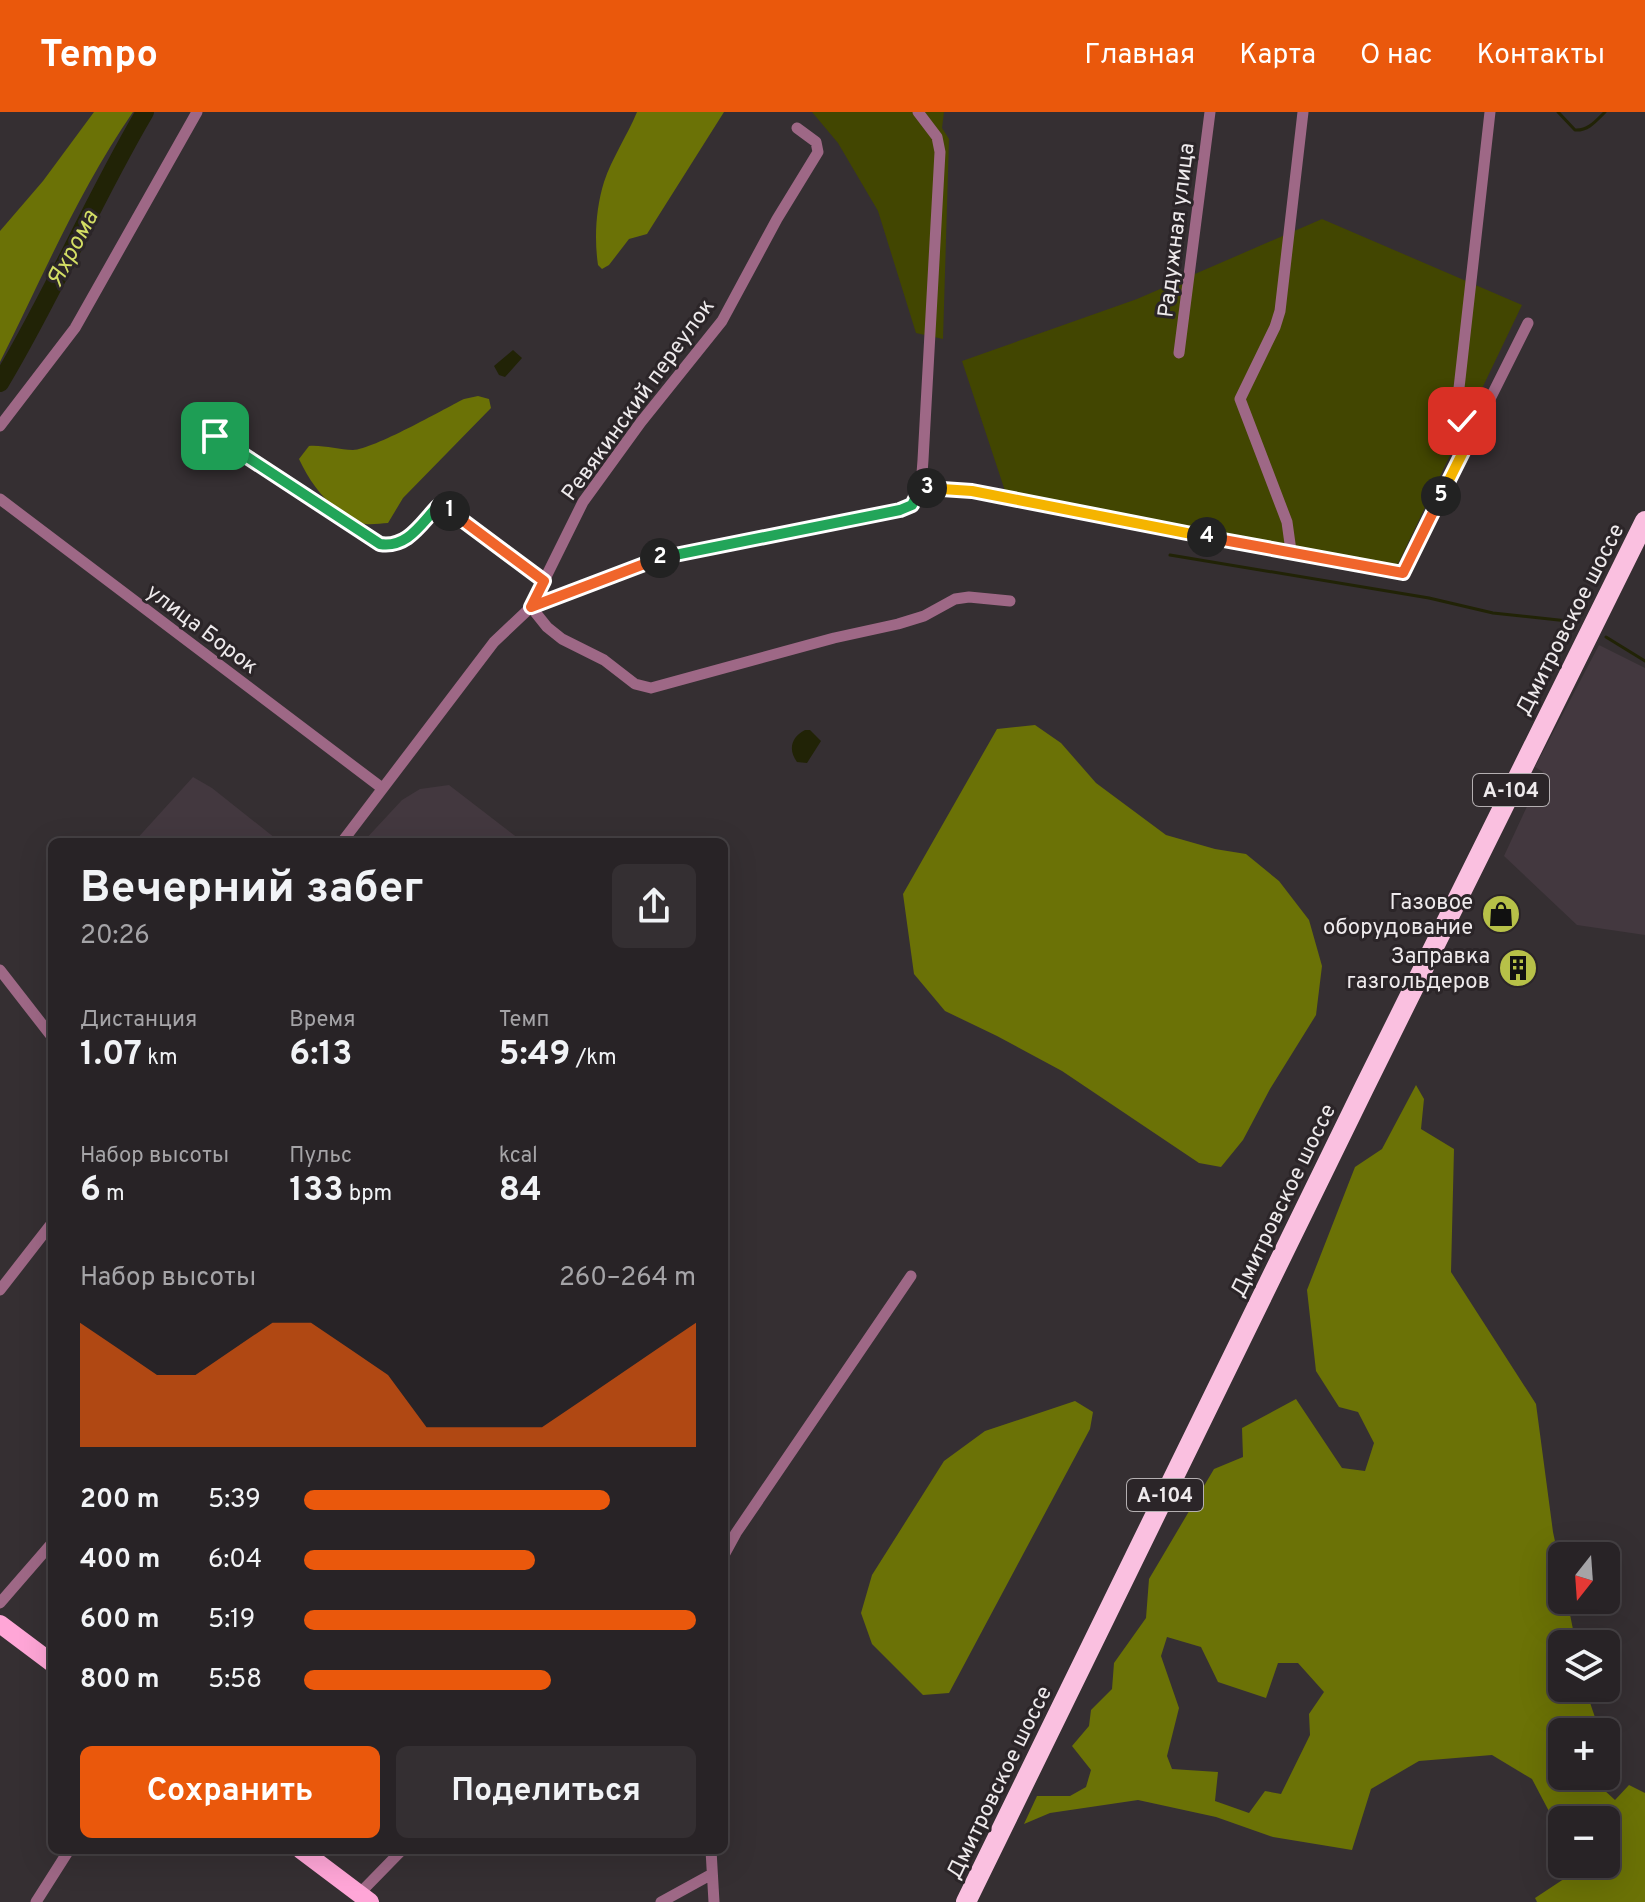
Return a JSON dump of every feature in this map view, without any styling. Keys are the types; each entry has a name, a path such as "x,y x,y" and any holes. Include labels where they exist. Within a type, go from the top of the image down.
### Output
{"highway":[{"name":"Дмитровское шоссе","path":"966,1902 1645,521"}],"main road":[{"path":"0,1624 48,1660"},
{"path":"306,1854 365,1898"}],"street":[{"path":"0,426 75,328 197,112"},
{"path":"918,112 937,137 940,152 921,487 912,505 900,510 647,561 531,607 547,627 562,639 604,660 635,684 651,688 834,638 898,624 924,616 955,599 969,597 1010,601"},
{"name":"Радужная улица","path":"1179,353 1210,112"},
{"path":"1291,551 1287,522 1240,399 1280,311 1303,112"},
{"path":"1476,426 1457,417 1457,406 1490,112"},
{"name":"Ревякинский переулок","path":"345,838 494,642 531,607 583,502 641,422 722,321 777,219 818,152 816,142 797,128"},
{"path":"921,487 972,491 1403,573 1528,323"},
{"path":"215,436 380,544 392,545 405,541 437,507 443,506 544,581"},
{"name":"улица Борок","path":"0,499 382,788"},
{"path":"0,970 48,1032"},
{"path":"0,1290 48,1228"},
{"path":"728,1548 911,1276"},
{"path":"0,1603 48,1548"},
{"path":"36,1902 66,1854"},
{"path":"365,1898 399,1854"},
{"path":"711,1854 714,1902"},
{"path":"661,1902 712,1874"}],"shaded area":[{"path":"94,112 133,112 78,203 0,362 0,231 43,181"},
{"path":"637,112 724,112 647,234 629,239 609,265 602,269 598,265 596,244 601,192"},
{"path":"812,112 944,112 942,128 949,139 943,339 916,333 878,211 838,143"},
{"path":"1322,219 1522,305 1395,570 1008,500 962,361 1137,299"},
{"path":"513,350 522,358 505,377 499,375 494,366"},
{"path":"478,396 489,399 491,408 403,498 388,523 365,524 341,512 317,489 299,459 309,446 363,448 464,399"},
{"path":"1599,645 1645,668 1645,935 1577,925 1504,856 1543,772 1535,767"},
{"path":"1035,725 1061,743 1096,783 1166,835 1246,854 1279,881 1309,920 1322,966 1316,1015 1270,1089 1243,1140 1221,1167 1199,1163 1062,1071 945,1011 914,974 903,894 997,729"},
{"path":"805,730 810,730 821,741 807,763 797,762 792,748 794,740"},
{"path":"193,777 212,788 275,838 138,838"},
{"path":"449,785 518,838 367,838 402,800 420,789"},
{"path":"1416,1085 1424,1099 1421,1129 1454,1149 1451,1272 1536,1404 1555,1542 1548,1542 1548,1614 1570,1614 1573,1630 1548,1630 1548,1702 1590,1702 1595,1718 1548,1718 1548,1790 1604,1790 1615,1800 1629,1785 1645,1793 1645,1902 1537,1902 1535,1898 1565,1878 1620,1878 1620,1806 1548,1806 1548,1809 1532,1779 1492,1755 1419,1761 1371,1789 1352,1850 1273,1837 1216,1817 1138,1800 1050,1813 1024,1824 1037,1796 1070,1796 1086,1787 1091,1770 1072,1746 1089,1726 1091,1710 1112,1689 1114,1663 1146,1618 1149,1579 1214,1469 1243,1457 1242,1428 1296,1399 1342,1468 1365,1471 1374,1443 1358,1412 1339,1407 1316,1371 1307,1290 1355,1167 1382,1149","holes":["1167,1637 1201,1647 1218,1682 1266,1698 1278,1663 1298,1663 1324,1692 1309,1714 1310,1735 1281,1794 1265,1791 1249,1813 1215,1801 1218,1772 1172,1769 1167,1756 1179,1708 1161,1656"]},
{"path":"1075,1401 1093,1412 1090,1429 949,1693 923,1695 872,1644 861,1613 872,1575 944,1461 985,1431"}],"waterway":[{"name":"Яхрома","path":"0,383 145,112"},
{"path":"1558,112 1575,130 1588,127 1605,112"},
{"path":"1170,555 1429,598 1493,613 1577,622"},
{"path":"1606,637 1645,661"}],"place":[{"name":"Газовое оборудование","path":"1501,914"},
{"name":"Заправка газгольдеров","path":"1518,968"}],"route":[{"path":"215,436 380,544 392,545 405,541 437,507 443,506 544,581 531,607 647,561 900,510 912,505 921,487 972,491 1403,573 1476,426 1462,421"}]}
